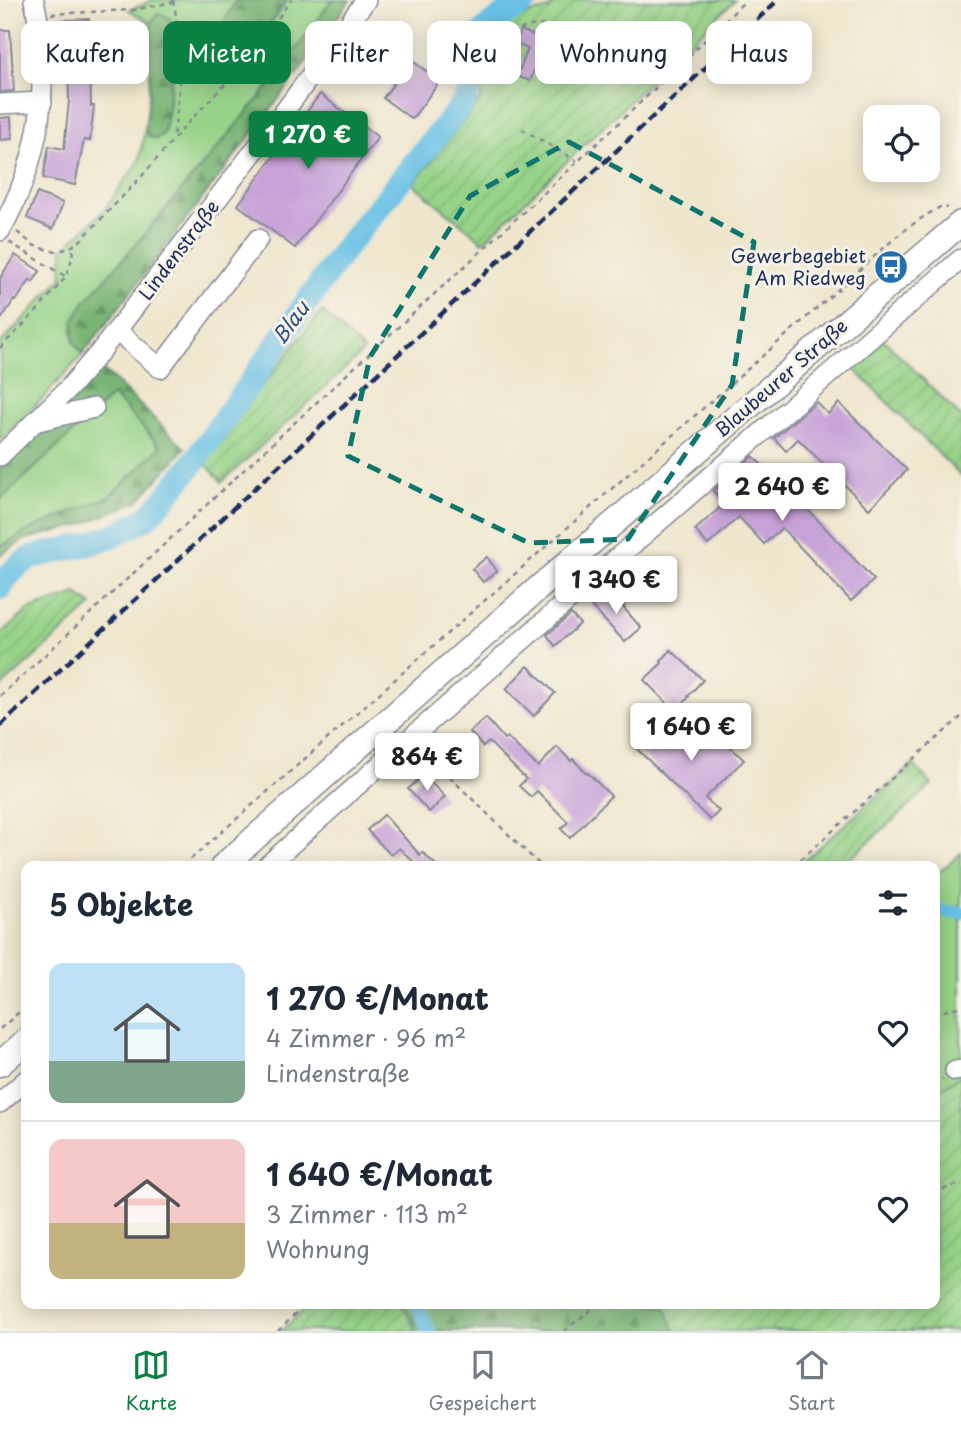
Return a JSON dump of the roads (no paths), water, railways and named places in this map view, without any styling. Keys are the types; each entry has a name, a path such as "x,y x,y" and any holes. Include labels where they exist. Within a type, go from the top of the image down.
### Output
{"main road":[{"name":"Blaubeurer Straße","path":"229,861 955,216"},
{"path":"0,1064 21,1045"}],"street":[{"name":"Lindenstraße","path":"1,454 69,388 117,331 366,0"},
{"path":"6,233 35,147 42,102 43,80 36,7"},
{"path":"0,104 42,102"},
{"path":"117,331 160,368 258,239"},
{"name":"Blaubeurer Straße","path":"273,861 410,738 961,259"},
{"path":"37,421 94,408"},
{"path":"0,1103 21,1084"}],"waterway":[{"name":"Blau","path":"0,588 19,565 32,557 89,544 117,534 145,519 161,503 191,466 346,247 464,102 469,86 473,48 478,39 492,24 527,0"},
{"path":"940,911 961,913"},
{"path":"419,1309 429,1331"}],"railway":[{"path":"0,726 778,0"}],"place":[{"name":"Gewerbegebiet Am Riedweg","path":"891,267"}]}
